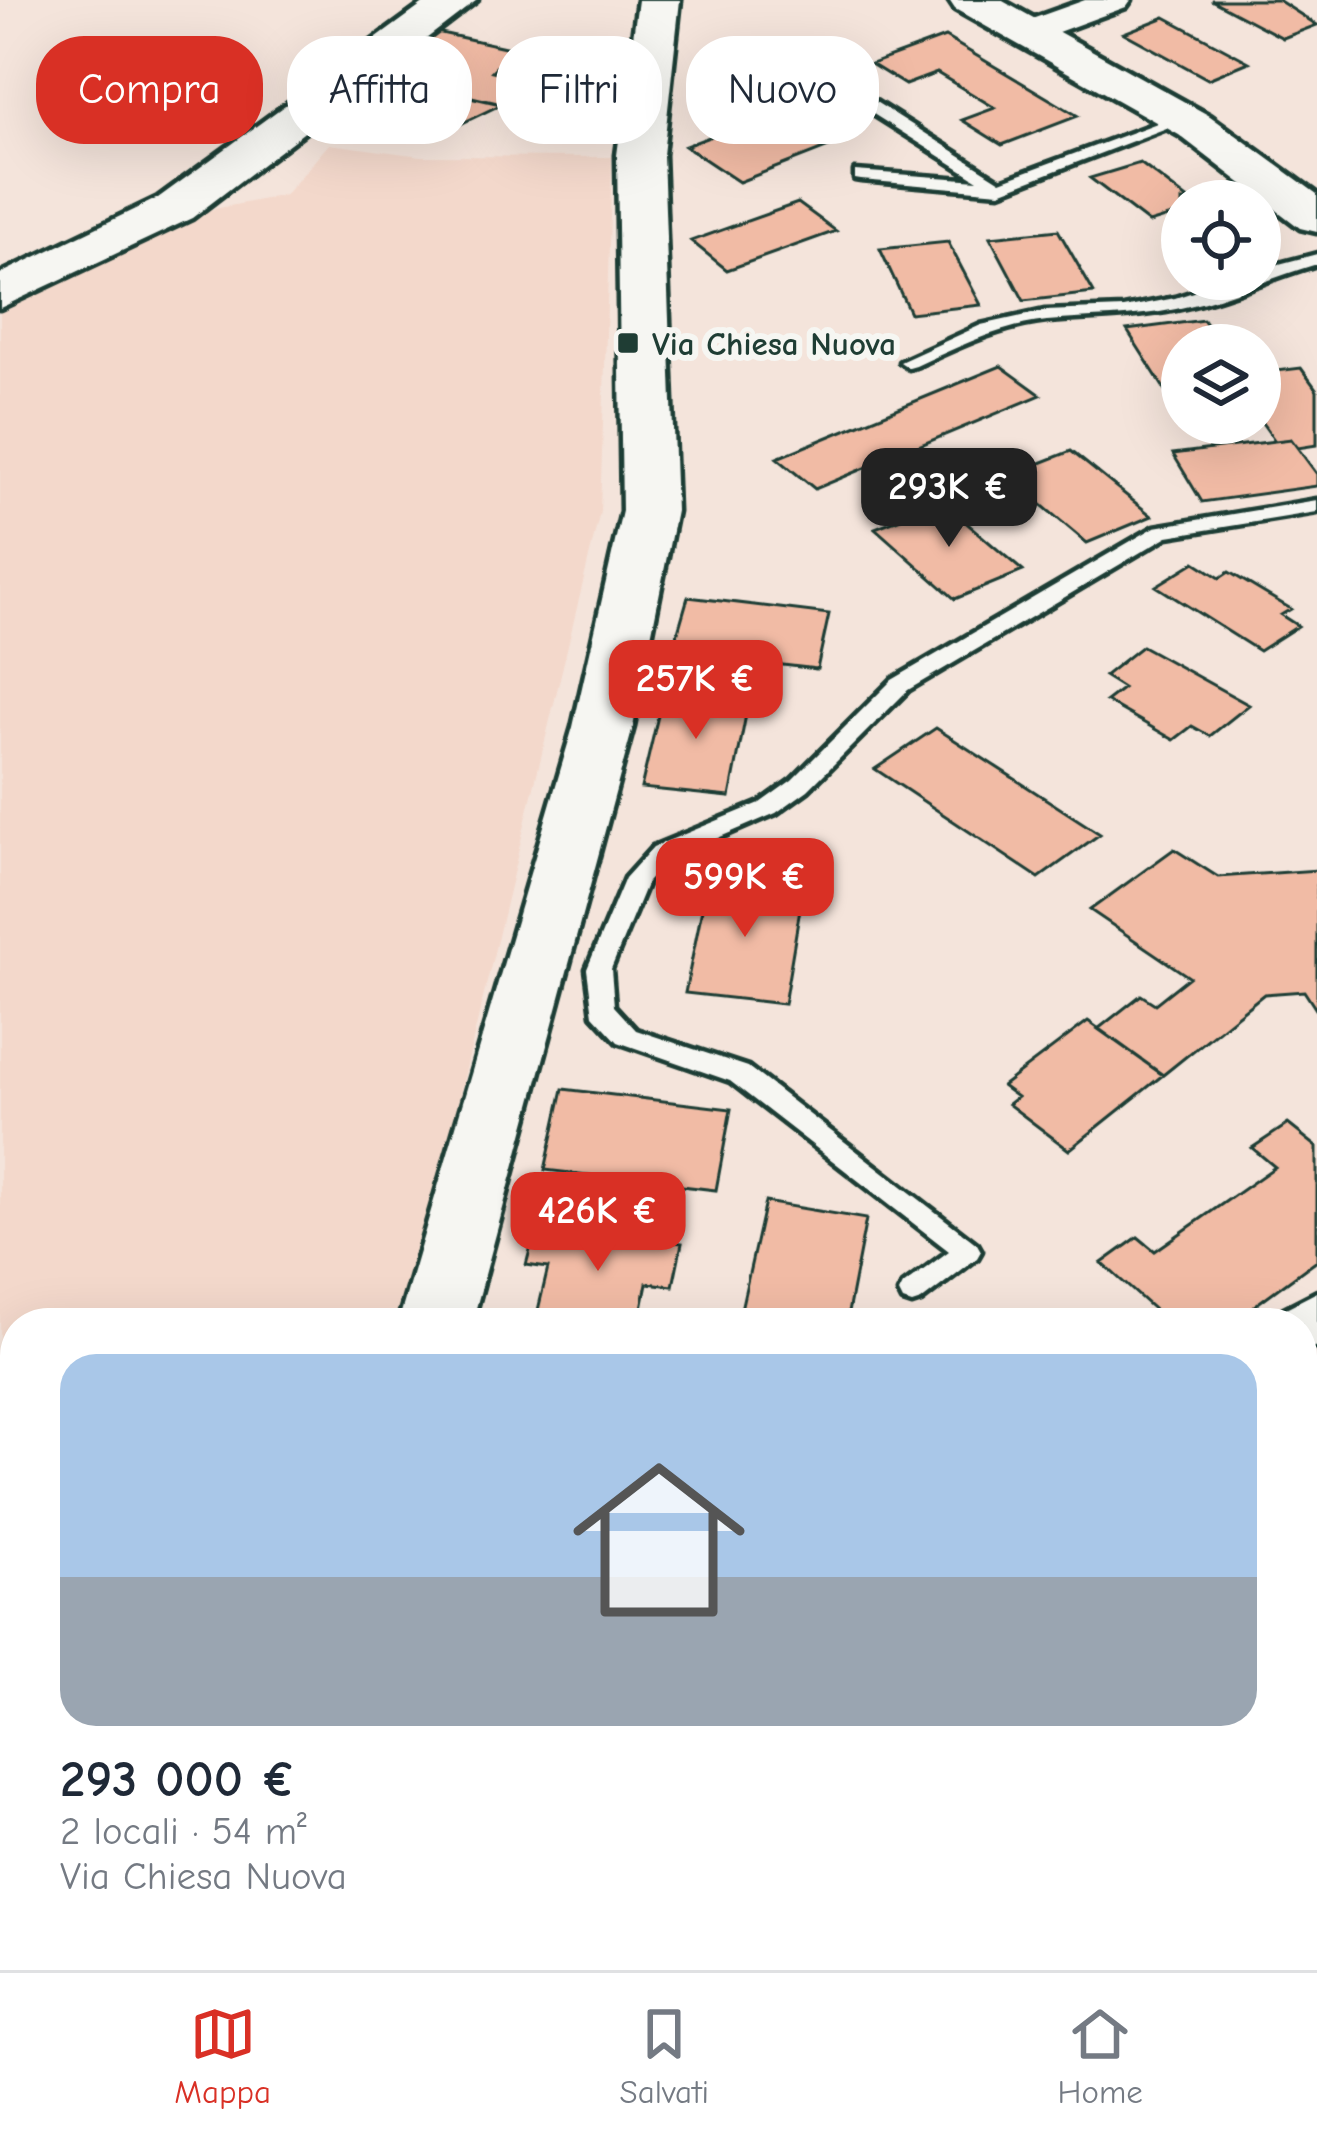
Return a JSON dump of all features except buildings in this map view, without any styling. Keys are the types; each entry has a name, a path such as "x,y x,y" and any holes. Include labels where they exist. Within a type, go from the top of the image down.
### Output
{"main road":[{"path":"0,292 175,208 456,0"},
{"path":"439,1308 603,727 649,511 640,155 659,0"},
{"path":"970,0 1182,119 1268,175 1317,218"}],"street":[{"path":"1027,32 1115,0"}],"lane":[{"path":"879,111 1000,187"},
{"path":"861,175 1000,187 1182,119"},
{"path":"1281,269 1317,259"},
{"path":"909,362 982,330 1045,316 1143,310 1178,300"},
{"path":"912,1293 968,1252 739,1074 627,1036 602,1009 599,968 637,878 661,853 784,797 900,685 1162,531 1317,506"}],"shaded area":[{"path":"329,144 421,156 612,157 600,512 409,1308 0,1308 0,303 183,215 285,195"}],"place":[{"name":"Via Chiesa Nuova","path":"628,343"}]}
